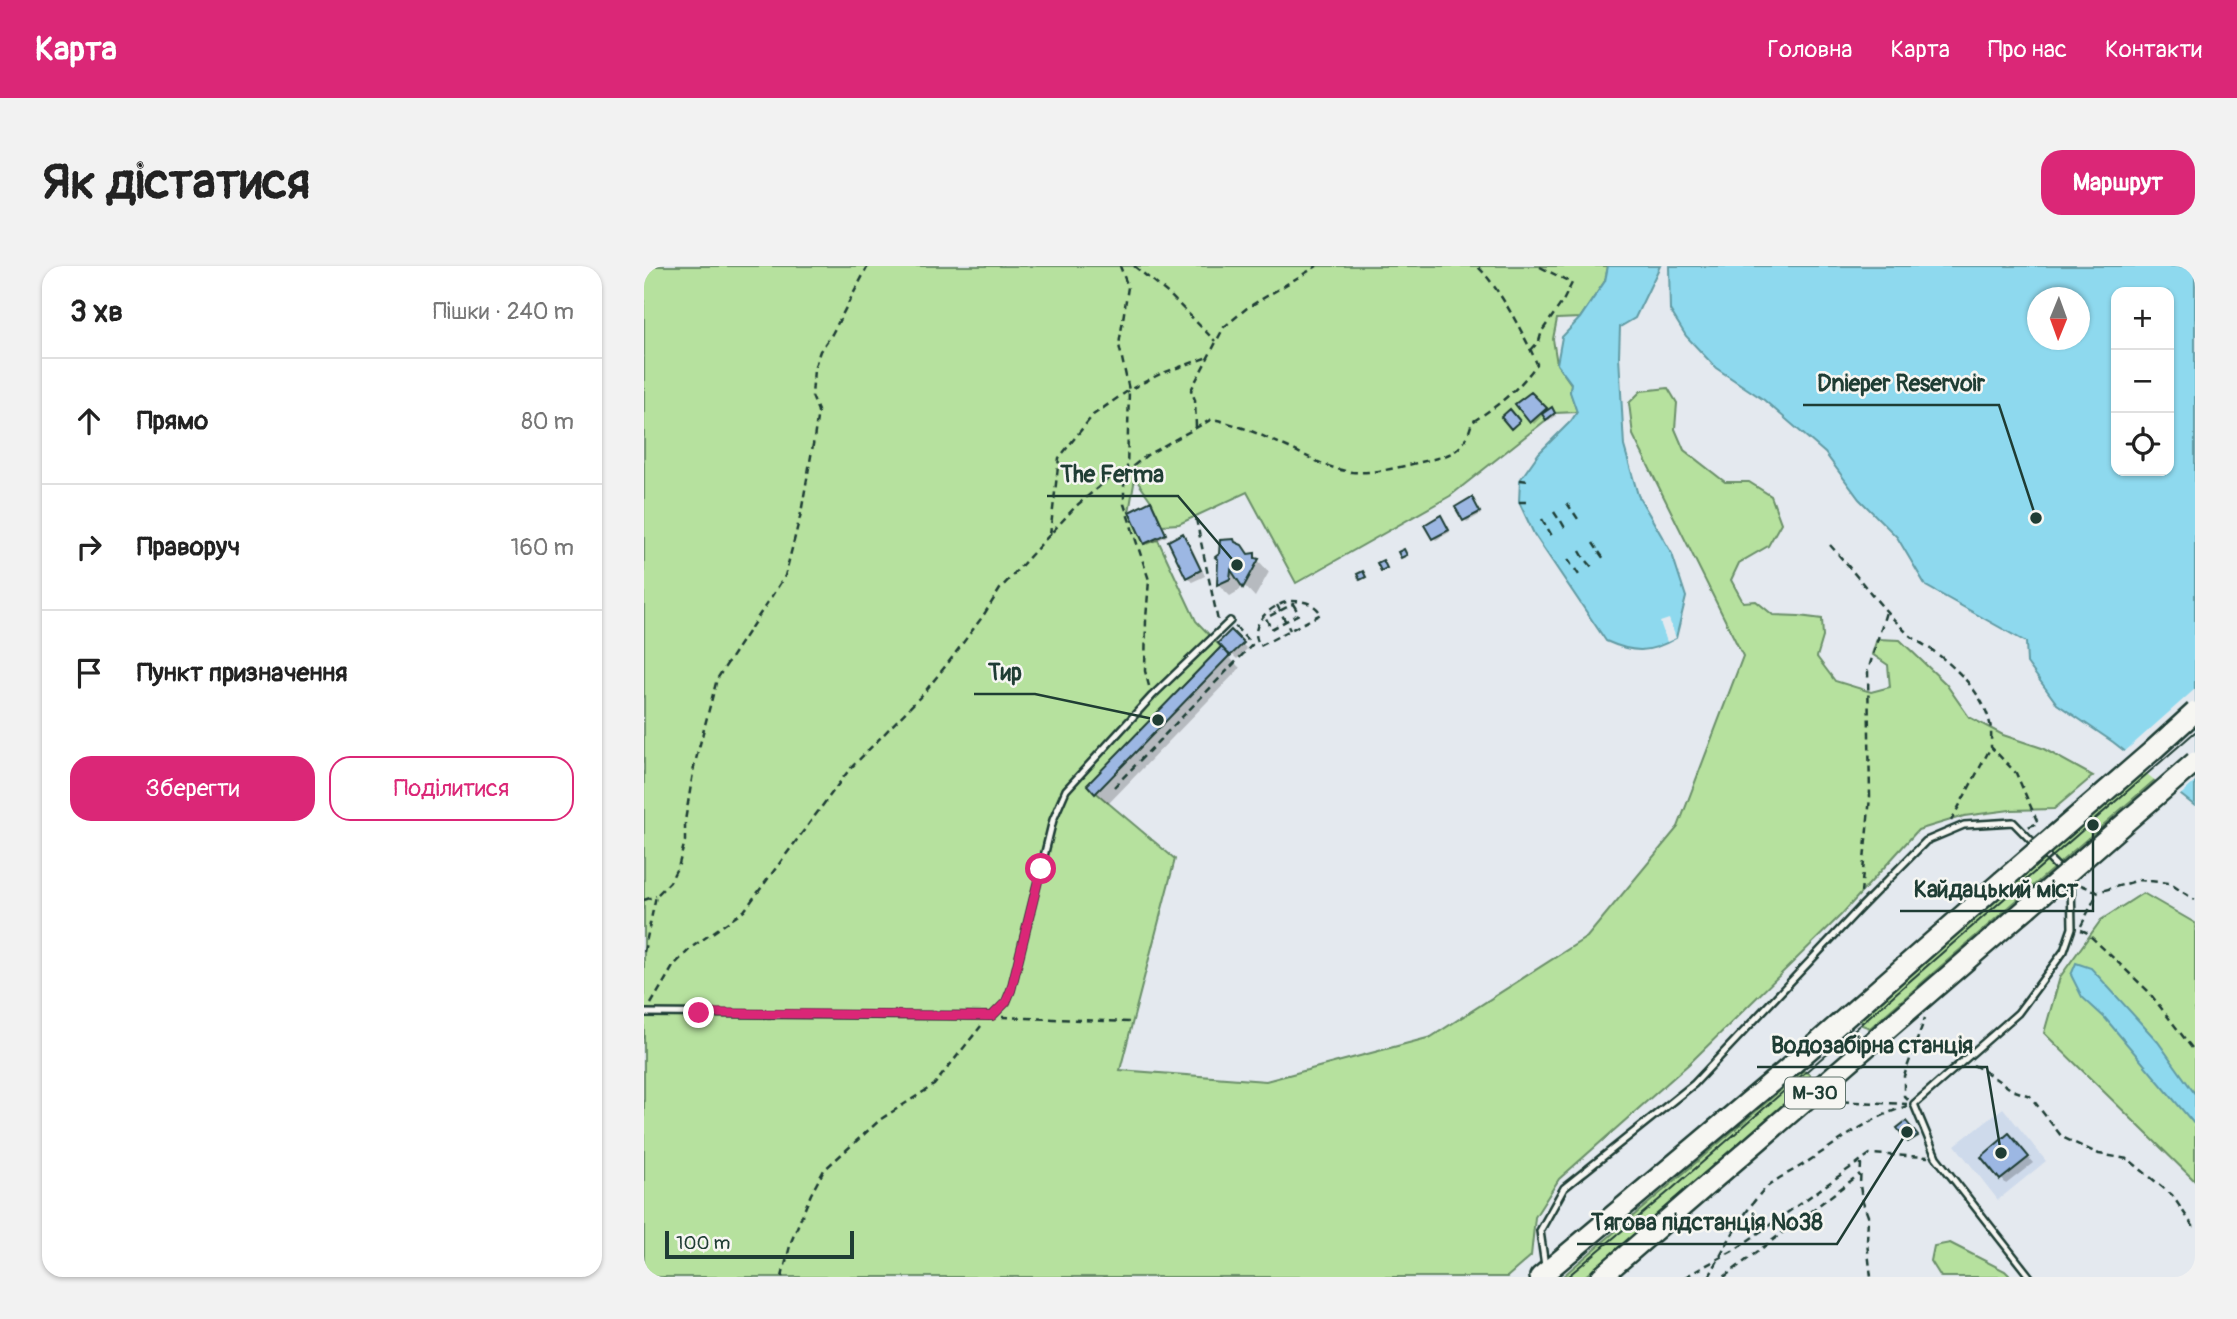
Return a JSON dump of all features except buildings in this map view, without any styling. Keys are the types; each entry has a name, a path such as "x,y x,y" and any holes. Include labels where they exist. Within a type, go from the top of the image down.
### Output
{"highway":[{"name":"М-30","path":"1544,1275 1786,1070 2195,712"},
{"name":"М-30","path":"1601,1277 2195,762"}],"lane":[{"path":"645,1013 992,1016 1006,1002 1011,990 1053,820 1066,790 1152,696 1230,621"},
{"path":"1544,1275 1540,1231 1564,1188 1694,1084 1860,906 1926,841 1964,825 2013,822 2071,881 2071,928 2064,951 2018,1013 1914,1104 1936,1157 2030,1277"}],"path":[{"path":"644,952 656,897 670,882 679,864 685,841 685,821 694,767 717,679 785,576 801,513 818,411 812,396 814,369 820,351 868,266"},
{"path":"1120,266 1128,287 1119,345 1129,390 1124,504 1149,580 1145,671 1152,696"},
{"path":"1134,266 1170,295 1215,341"},
{"path":"1196,427 1195,400 1191,390 1224,327 1247,308 1317,266"},
{"path":"645,1013 674,965 692,947 744,911 849,770 922,695 984,616 1000,589 1076,506 1113,475 1127,471 1147,454 1212,419 1232,423 1319,463 1351,472 1374,472 1431,460 1458,450 1467,439 1472,422 1517,390 1537,364 1487,275 1477,266"},
{"path":"1531,350 1539,341 1542,331 1572,283 1538,266"},
{"path":"1050,535 1059,458 1093,415 1129,390 1160,374 1208,357"},
{"path":"1520,480 1531,481"},
{"path":"1519,502 1529,502"},
{"path":"1567,503 1578,519"},
{"path":"1554,512 1565,528"},
{"path":"1196,519 1221,631"},
{"path":"1542,519 1552,536"},
{"path":"1593,543 1604,559"},
{"path":"1830,545 1886,612 1909,635 1958,671 1982,701 1990,720 1991,747 1944,833"},
{"path":"1580,551 1591,567"},
{"path":"1568,559 1579,575"},
{"path":"1265,617 1293,602"},
{"path":"1265,617 1271,629 1299,614 1293,602"},
{"path":"1293,602 1314,605 1321,614 1260,646 1256,639 1257,631 1265,617 1277,605 1293,602"},
{"path":"1277,605 1290,630"},
{"path":"1860,906 1870,797 1868,671 1886,612"},
{"path":"1114,787 1252,645 1230,621"},
{"path":"1991,747 2016,773 2035,814 2038,823 2022,830"},
{"path":"2071,881 2098,892 2139,880 2169,883 2195,900"},
{"path":"2098,892 2079,930 2086,932 2148,991 2195,1052"},
{"path":"644,900 656,897"},
{"path":"1914,1104 1904,1096 1904,1076 1926,1015"},
{"path":"782,1277 791,1242 824,1170 881,1119 934,1085 956,1055 992,1016 1131,1022"},
{"path":"1963,1061 1983,1070 2012,1090 2030,1096 2062,1137 2099,1154 2128,1159 2172,1195 2195,1229"},
{"path":"1830,1101 1914,1104"},
{"path":"1709,1277 1754,1202 1779,1177 1879,1118 1914,1104"},
{"path":"1685,1277 1736,1249 1870,1154 1936,1157"},
{"path":"1861,1161 1862,1200 1868,1216 1867,1243 1871,1277"},
{"path":"1724,1277 1860,1174"}],"shaded area":[{"path":"2003,1108 2046,1161 1998,1200 1955,1145"}],"green space":[{"path":"644,266 1608,266 1605,281 1580,318 1557,319 1553,339 1557,364 1571,384 1570,391 1577,412 1555,413 1450,496 1296,583 1247,492 1179,524 1162,525 1151,501 1135,478 1129,512 1144,544 1158,540 1196,621 1221,647 1088,786 1175,859 1120,1070 1266,1081 1431,1037 1587,937 1678,827 1743,656 1633,435 1629,403 1641,391 1668,388 1677,403 1675,429 1684,450 1725,482 1749,482 1771,496 1781,523 1768,546 1739,563 1731,580 1743,602 1756,601 1773,615 1822,619 1823,637 1817,657 1835,681 1871,692 1890,687 1888,665 1872,654 1877,639 1900,640 1946,684 1969,717 2003,735 2042,748 2093,776 2054,809 2010,810 1964,816 1918,830 1841,915 1690,1063 1559,1179 1535,1217 1531,1256 1507,1277 644,1277"},
{"path":"2195,727 2195,745 1870,1028 1862,1025 1864,1016"},
{"path":"2143,893 2195,923 2195,1181 2044,1033 2060,977 2101,920"},
{"path":"1803,1071 1810,1074 1811,1080 1600,1264 1584,1277 1562,1277"},
{"path":"1950,1243 2005,1271 2011,1277 1941,1277 1931,1261 1934,1246"}],"water":[{"path":"1608,266 1660,266 1635,318 1620,327 1624,446 1638,495 1672,554 1686,597 1676,638 1657,647 1641,650 1606,641 1534,534 1519,502 1520,480 1539,453 1577,412 1570,392 1571,383 1557,364 1562,337 1580,318 1605,281"},
{"path":"1669,266 2195,266 2195,806 2113,742 2057,704 2027,663 2026,642 1926,586 1897,537 1859,499 1825,453 1764,400 1716,368 1686,336 1670,310"},
{"path":"2076,963 2091,968 2158,1042 2195,1094 2195,1125 2105,1018 2082,997 2071,975"}],"pier":[{"path":"1669,619 1676,638 1667,642 1660,622"},
{"path":"2195,689 2195,782 2177,798 2122,754"}],"tram line":[{"path":"1567,1277 1673,1188 2195,732"}],"place":[{"name":"Dnieper Reservoir","path":"2036,518"},
{"name":"The Ferma","path":"1237,565"},
{"name":"Тир","path":"1158,720"},
{"name":"Кайдацький міст","path":"2093,825"},
{"name":"Тягова пiдстанцiя №38","path":"1907,1132"},
{"name":"Водозабірна станція","path":"2001,1153"}],"route":[{"path":"699,1013 992,1016 1006,1002 1011,990 1041,869"}]}
